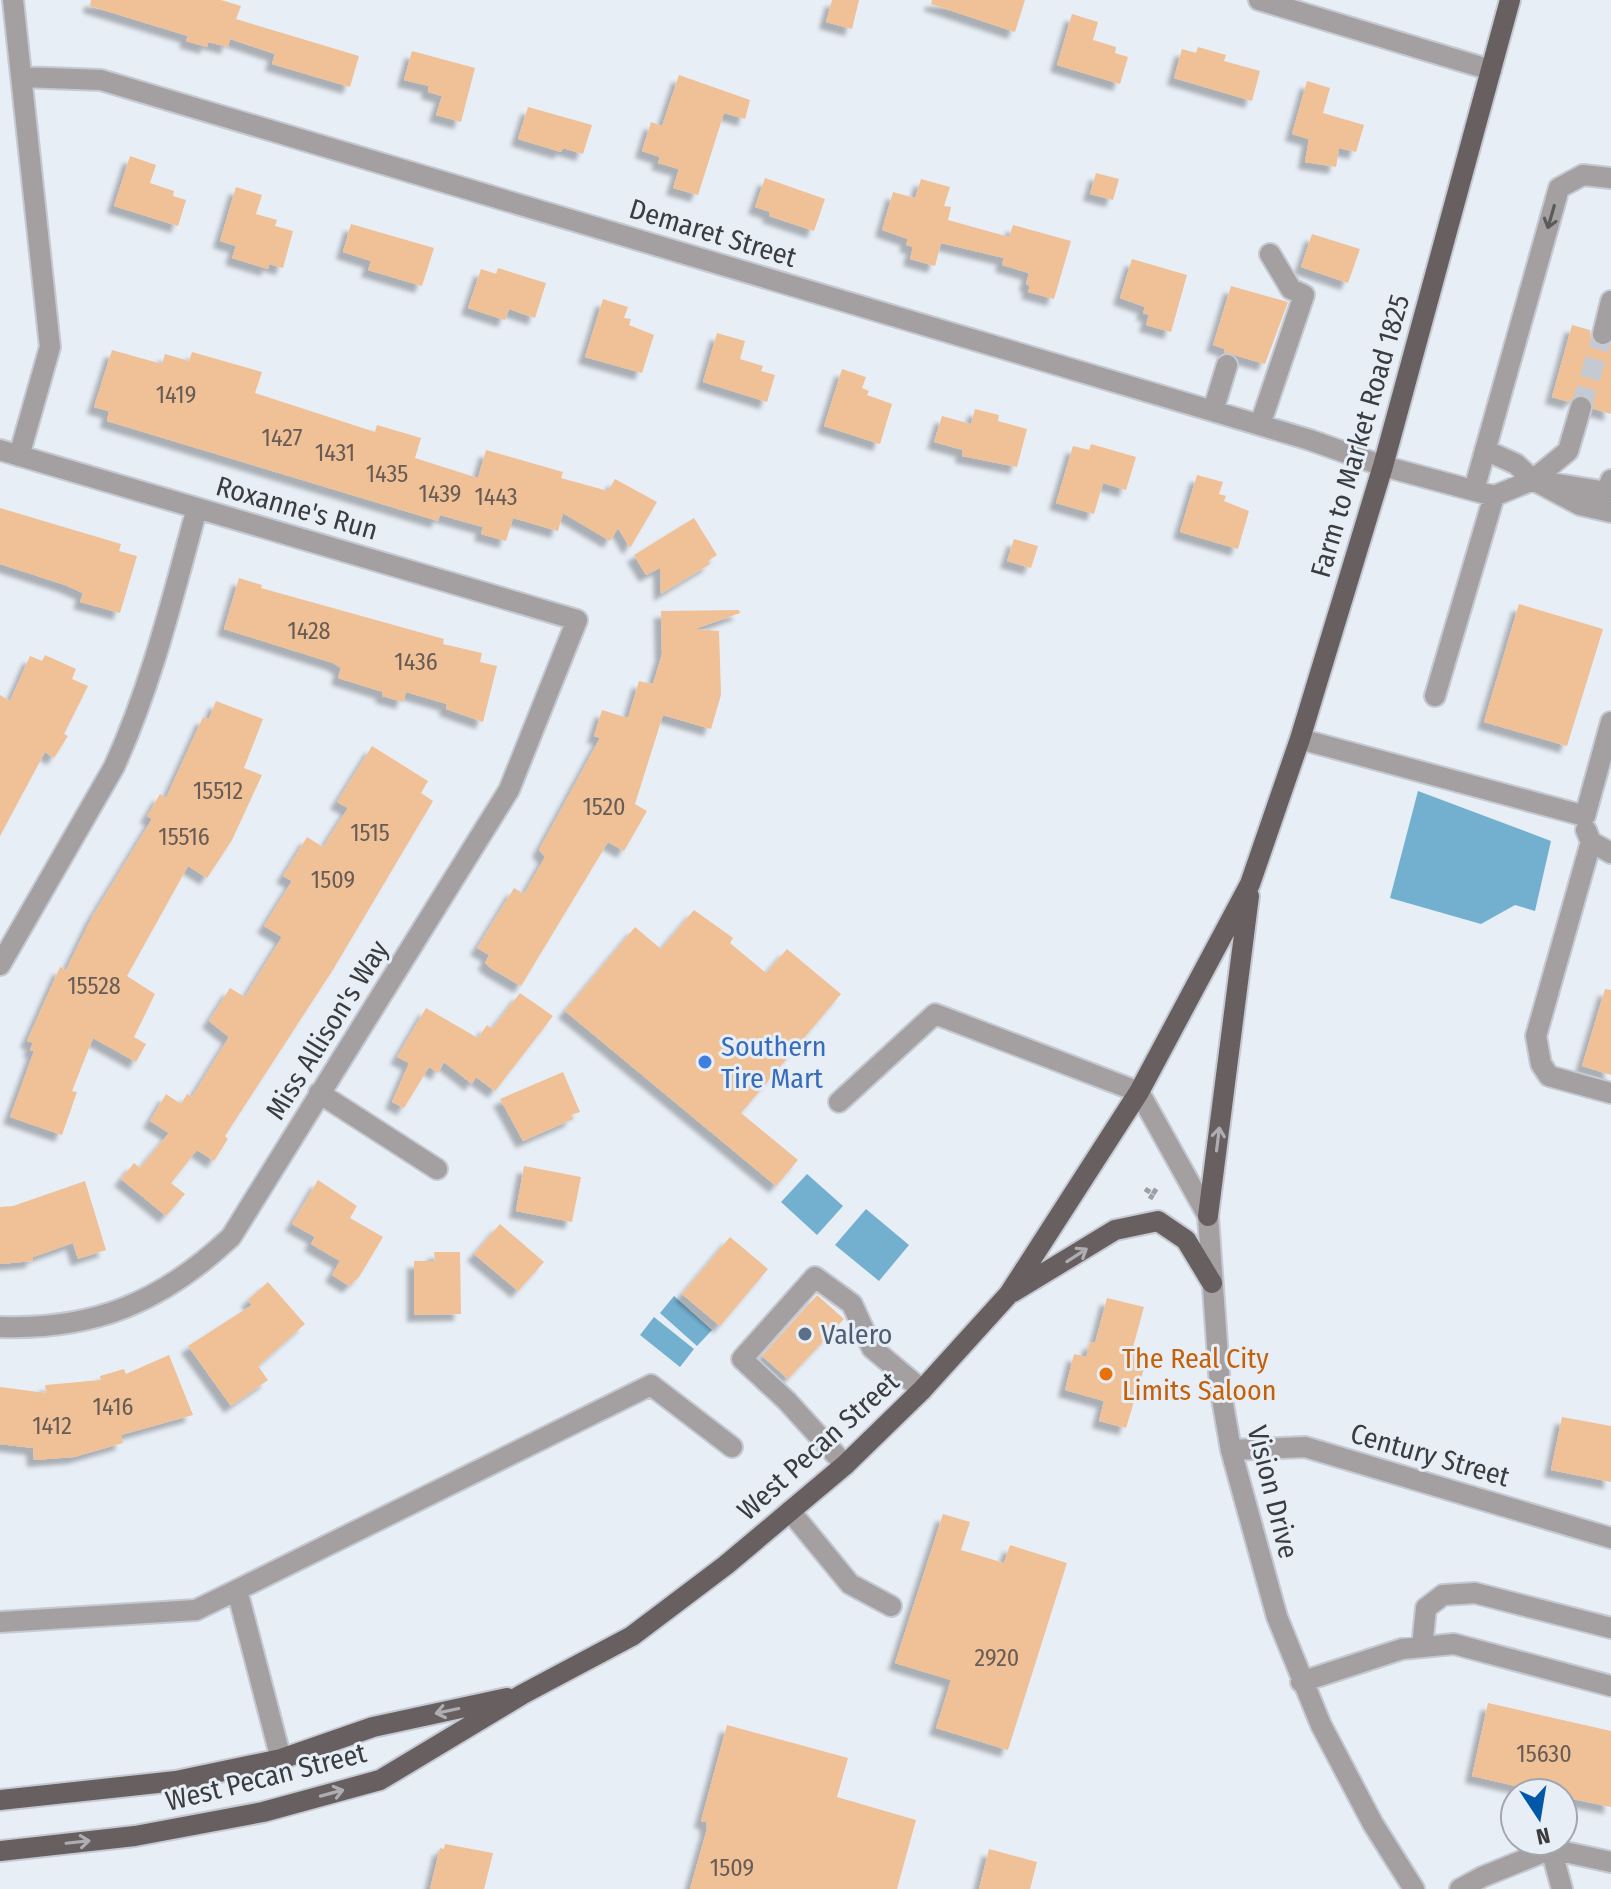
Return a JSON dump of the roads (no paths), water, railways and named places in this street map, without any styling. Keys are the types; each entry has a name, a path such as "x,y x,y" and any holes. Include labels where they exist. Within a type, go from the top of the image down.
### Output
{"main road":[{"name":"Farm to Market Road 1825","path":"1250,884 1300,739 1383,466 1510,0"},
{"name":"West Pecan Street","path":"0,1851 135,1836 263,1812 380,1780 523,1694 632,1636 845,1465 922,1390 1009,1294 1139,1092 1250,884"},
{"path":"1208,1216 1250,884"},
{"path":"1009,1294 1115,1230 1158,1221 1186,1240 1212,1283"},
{"name":"West Pecan Street","path":"0,1800 176,1781 281,1759 373,1727 523,1694"}],"street":[{"path":"9,453 50,347 13,0"},
{"path":"1259,0 1491,70"},
{"name":"Demaret Street","path":"23,77 101,80 1260,425 1383,466 1494,496"},
{"path":"1474,490 1559,188 1583,175 1611,178"},
{"path":"1260,425 1304,295 1291,289 1270,254"},
{"path":"1603,334 1611,301"},
{"path":"1213,411 1227,365"},
{"path":"1435,696 1494,496 1533,480 1568,451 1581,407"},
{"path":"1485,450 1516,464 1533,480 1580,505 1611,512"},
{"name":"Roxanne's Run","path":"9,453 577,620"},
{"path":"1533,480 1607,492 1611,480"},
{"path":"0,965 114,767 134,722 146,693 197,508"},
{"name":"Miss Allison's Way","path":"0,1327 42,1328 92,1320 146,1299 195,1269 231,1237 509,790 577,620"},
{"path":"1611,722 1585,816 1591,842 1536,1036 1541,1064 1549,1076 1611,1093"},
{"path":"1300,739 1585,816"},
{"path":"1591,842 1611,853"},
{"path":"839,1102 935,1014 1139,1092"},
{"name":"Vision Drive","path":"1139,1092 1208,1216 1220,1387 1231,1450 1272,1602 1301,1682 1373,1824 1414,1889"},
{"path":"319,1093 437,1169"},
{"path":"845,1465 787,1401 742,1359 815,1277 852,1304 872,1348 922,1390"},
{"path":"0,1622 196,1610 651,1385 732,1447"},
{"name":"Century Street","path":"1231,1450 1305,1447 1611,1538"},
{"path":"790,1511 850,1584 891,1606"},
{"path":"237,1590 281,1759"},
{"path":"1422,1647 1426,1608 1443,1595 1475,1593 1611,1628"},
{"path":"1301,1682 1402,1649 1454,1644 1611,1686"},
{"path":"1579,1855 1611,1862"},
{"path":"1460,1889 1533,1857"},
{"path":"1553,1857 1562,1889"}],"water":[{"path":"1418,791 1551,841 1535,911 1515,905 1481,924 1390,898"},
{"path":"807,1174 843,1206 817,1235 781,1202"},
{"path":"866,1209 909,1245 879,1281 835,1245"},
{"path":"674,1296 712,1330 697,1346 660,1313"},
{"path":"654,1317 694,1349 680,1367 640,1335"}],"tunnel":[{"path":"1581,407 1603,334"}],"place":[{"name":"Southern Tire Mart","path":"705,1062"},
{"name":"Valero","path":"805,1334"},
{"name":"The Real City Limits Saloon","path":"1106,1374"}]}
